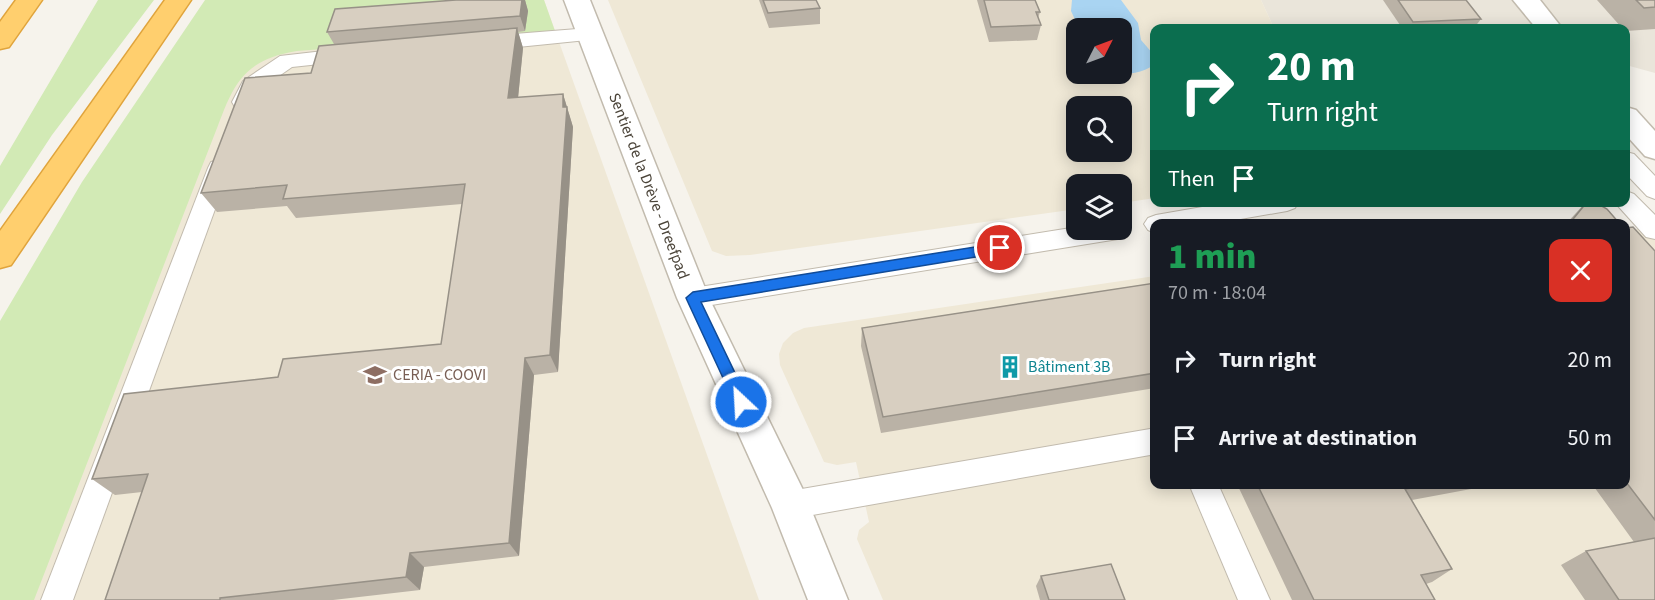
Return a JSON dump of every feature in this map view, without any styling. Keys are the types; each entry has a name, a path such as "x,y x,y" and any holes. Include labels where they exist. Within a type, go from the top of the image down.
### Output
{"highway":[{"path":"0,41 29,0"},
{"path":"0,256 178,0"}],"street":[{"name":"Sentier de la Drève - Dreefpad","path":"578,0 693,298 790,505 828,600"},
{"path":"1526,0 1546,24"},
{"path":"1630,122 1655,151"}],"lane":[{"path":"464,45 590,34"},
{"path":"57,600 250,86 287,61 372,53"},
{"path":"1630,155 1655,151"},
{"path":"1630,164 1655,190"},
{"path":"1630,204 1655,230"},
{"path":"1185,219 1257,207"},
{"path":"1132,227 1150,225"},
{"path":"693,298 1066,238"},
{"path":"790,505 1150,442"},
{"path":"1205,489 1254,600"}],"shaded area":[{"name":"CERIA - COOVI","path":"261,0 544,0 759,600 0,600 0,520"},
{"path":"608,0 1261,0 1272,24 1150,24 1150,199 1132,201 1132,174 1066,174 1066,211 750,255 726,256 712,251"},
{"path":"1261,0 1655,0 1655,73 1630,66 1630,24 1272,24"},
{"path":"1655,226 1655,600 883,600 857,539 859,530 869,522 856,462 837,465 824,462 780,365 779,354 783,343 793,333 804,328 1150,277 1150,489 1630,489 1630,230"}],"green space":[{"path":"98,0 154,0 52,135 0,214 0,166"},
{"path":"205,0 544,0 555,31 297,51 276,56 247,72 230,96 34,600 0,600 0,321 82,182"}],"water":[{"path":"1072,0 1121,0 1138,23 1141,40 1150,50 1150,67 1132,73 1132,18 1074,18 1071,11"}],"building":[{"path":"456,0 522,0 520,16 327,32 335,9"},
{"path":"763,0 816,0 820,8 768,13"},
{"path":"984,0 1035,0 1040,12 1036,12 1041,25 991,27"},
{"path":"1398,0 1466,0 1481,19 1413,22"},
{"path":"1636,0 1655,0 1655,7 1644,8"},
{"path":"517,28 508,98 563,94 563,107 567,107 550,355 525,358 509,543 410,553 406,577 220,598 220,600 105,600 148,474 92,479 124,394 278,377 283,359 441,344 465,184 283,199 287,185 201,193 245,78 311,73 319,46"},
{"path":"1583,207 1604,207 1616,219 1573,219"},
{"path":"1630,227 1633,227 1655,251 1655,520 1630,487"},
{"name":"Bâtiment 3B","path":"1150,284 1150,374 883,417 862,328"},
{"path":"1259,489 1405,489 1452,569 1421,575 1435,600 1314,600"},
{"path":"1655,538 1655,600 1619,600 1586,551"},
{"path":"1111,564 1125,600 1049,600 1041,576"}],"place":[{"name":"Bâtiment 3B","path":"1010,367"},
{"name":"CERIA - COOVI","path":"375,375"}],"route":[{"path":"741,402 693,298 1000,248"}]}
